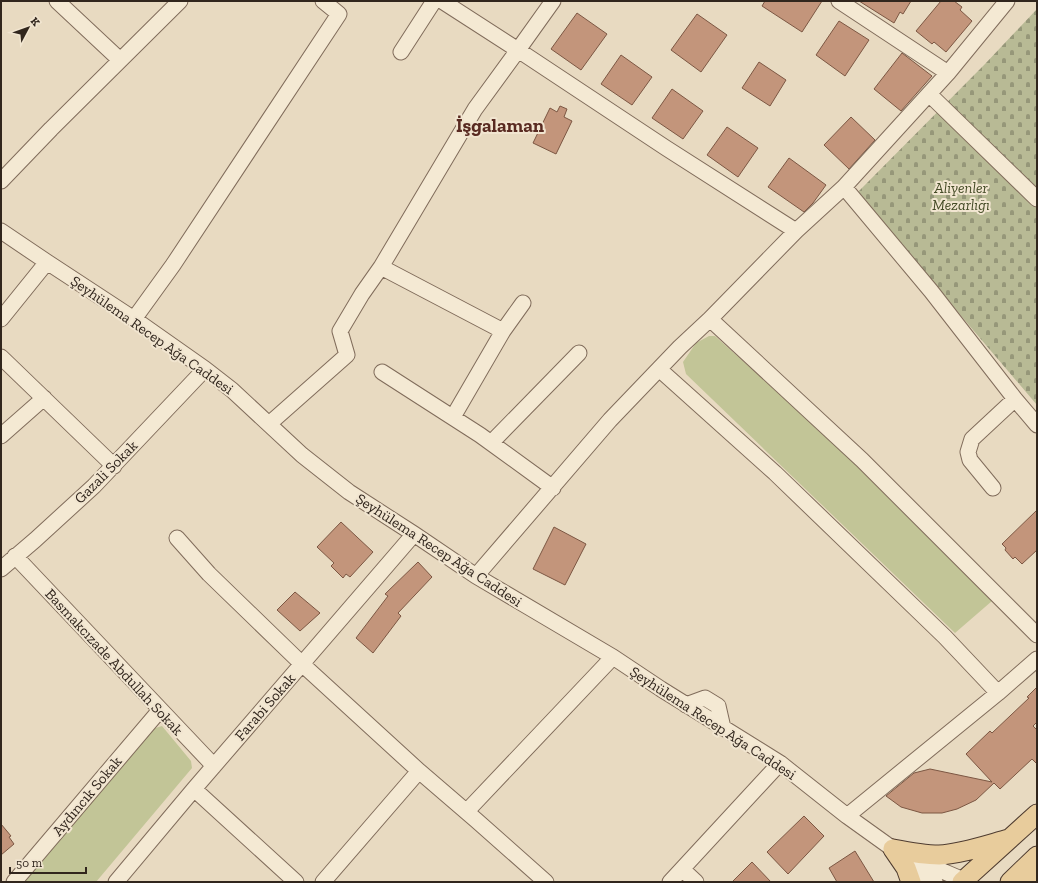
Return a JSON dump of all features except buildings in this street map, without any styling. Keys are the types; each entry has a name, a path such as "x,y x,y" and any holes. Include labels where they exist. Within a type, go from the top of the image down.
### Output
{"main road":[{"path":"959,881 1037,814"},
{"path":"959,881 981,877 1037,821"},
{"path":"892,849 920,854 940,855 968,850 1009,839"},
{"path":"892,849 906,868 911,882"},
{"path":"1010,882 1037,856"},
{"path":"1034,882 1037,868"}],"street":[{"path":"57,1 120,60"},
{"path":"1,181 51,129 180,1"},
{"path":"134,319 173,265 339,14 323,1"},
{"path":"402,52 434,1"},
{"path":"442,1 666,148 796,231"},
{"path":"269,424 347,355 340,331 362,294 381,267 475,109 553,1"},
{"path":"839,1 948,73"},
{"path":"476,576 610,420 680,347 710,319 796,231 844,187 948,73 1007,1"},
{"path":"929,94 1037,199"},
{"path":"844,187 931,291 1037,425"},
{"name":"Şeyhülema Recep Ağa Caddesi","path":"1,231 134,319 205,369 232,390 302,455 349,492 476,576 613,657 686,705 780,763 917,870 959,881"},
{"path":"1,319 47,262"},
{"path":"381,267 503,331"},
{"path":"453,417 503,331 523,303"},
{"path":"710,319 862,460 1037,635"},
{"path":"491,443 579,352"},
{"path":"1,356 114,466"},
{"name":"Gazali Sokak","path":"1,569 88,492 205,369"},
{"path":"659,370 775,473 945,637 998,693"},
{"path":"382,372 453,417 553,488"},
{"path":"1,436 44,398"},
{"path":"993,488 970,460 968,452 972,438 1015,399"},
{"name":"Farabi Sokak","path":"116,882 194,789 414,534"},
{"path":"177,538 209,574 302,664 419,771 546,882"},
{"name":"Basmakcızade Abdullah Sokak","path":"15,556 214,766"},
{"path":"467,812 613,657"},
{"path":"847,816 998,693 1037,659"},
{"name":"Aydıncık Sokak","path":"14,882 160,710"},
{"path":"670,882 780,763"},
{"path":"323,882 419,771"},
{"path":"194,789 296,882"},
{"path":"682,868 696,882"}],"green space":[{"name":"Aliyenler Mezarlığı","path":"1037,9 1037,405 858,192 985,64"},
{"path":"709,336 715,336 851,458 919,523 992,601 955,633 686,374 683,362 696,343"},
{"path":"162,726 191,761 192,768 96,882 22,882 152,729"}],"district":[{"name":"İşgalaman","path":"500,125"}]}
